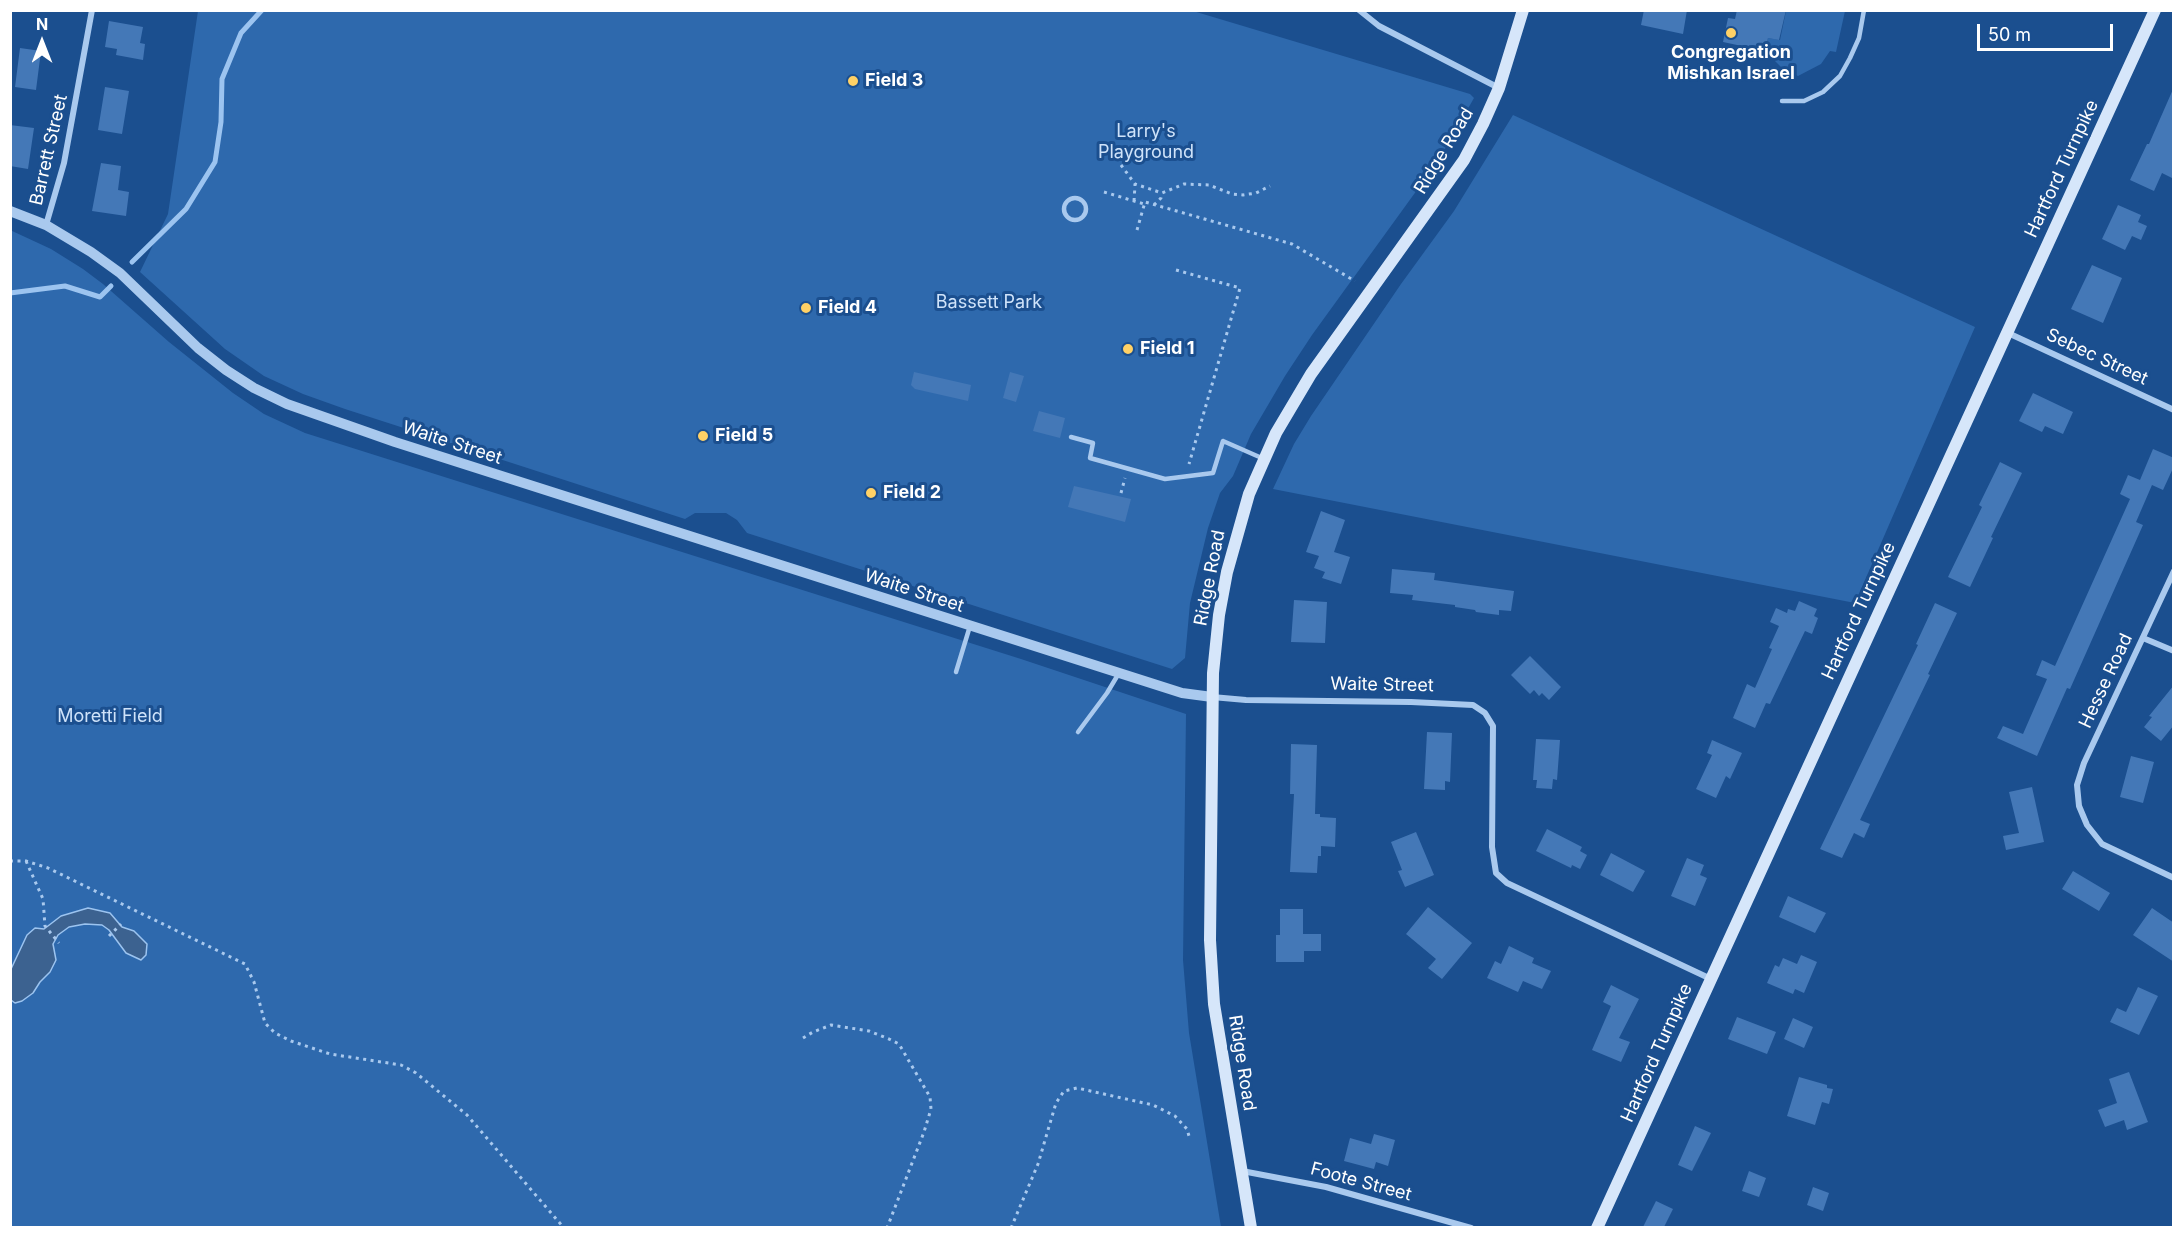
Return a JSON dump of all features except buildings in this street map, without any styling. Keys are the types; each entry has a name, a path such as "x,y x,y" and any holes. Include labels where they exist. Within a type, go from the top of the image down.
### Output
{"main road":[{"name":"Ridge Road","path":"1251,1227 1211,974 1209,898 1212,697 1214,656 1227,572 1249,494 1286,414 1311,374 1464,160 1499,88 1523,10"},
{"name":"Hartford Turnpike","path":"1597,1227 2155,10"}],"street":[{"name":"Barrett Street","path":"46,225 64,163 92,10"},
{"path":"1359,10 1378,26 1499,88"},
{"name":"Waite Street","path":"10,211 46,225 77,242 120,273 198,348 254,388 287,404 385,439 1182,693 1246,700 1473,705 1485,713 1494,726 1492,847 1496,873 1507,883 1711,979"},
{"name":"Sebec Street","path":"2008,333 2174,410"},
{"name":"Hesse Road","path":"2174,571 2084,763 2077,785 2079,806 2087,825 2102,844 2174,878"},
{"path":"2143,638 2174,651"},
{"name":"Foote Street","path":"1241,1171 1326,1187 1471,1227"}],"lane":[{"path":"1782,101 1804,101 1823,92 1840,76 1859,38 1864,10"},
{"path":"1072,198 1081,200 1086,208 1082,217 1077,219 1068,218 1064,209 1064,204 1072,198"},
{"path":"1071,437 1093,443 1090,458 1165,479 1213,473 1223,441 1264,459"},
{"path":"956,672 970,626"},
{"path":"1078,732 1119,673"}],"path":[{"path":"1121,165 1135,184 1162,193 1184,184 1209,185 1232,194 1243,195 1256,193 1270,186"},
{"path":"1134,201 1135,184"},
{"path":"1104,192 1292,244 1354,281"},
{"path":"1154,205 1161,198 1162,193"},
{"path":"1137,230 1144,204"},
{"path":"1176,270 1240,288 1186,478"},
{"path":"1121,493 1127,470"},
{"path":"10,861 26,861 48,868 245,964 254,982 265,1023 275,1033 330,1054 401,1065 416,1073 467,1115 564,1227"},
{"path":"26,861 43,899 45,926 59,943"},
{"path":"109,936 122,924"},
{"path":"803,1038 831,1025 869,1031 889,1039 899,1044 930,1097 931,1108 924,1132 887,1227"},
{"path":"1011,1227 1038,1164 1056,1103 1064,1091 1077,1088 1153,1105 1175,1116 1187,1129 1189,1137"}],"green space":[{"name":"Bassett Park","path":"198,11 1193,11 1470,94 1474,98 1438,161 1312,335 1251,434 1233,476 1220,493 1208,528 1190,603 1185,658 1172,669 747,533 737,520 726,513 695,513 685,519 345,409 303,394 264,376 225,349 140,272 168,214"},
{"path":"1786,11 1845,11 1836,52 1830,51 1821,64 1798,76 1781,67 1765,51 1768,38 1780,40"},
{"path":"1513,115 1975,327 1855,603 1273,489 1294,444 1311,416 1454,211"},
{"name":"Moretti Field","path":"10,230 51,249 83,269 233,393 264,414 305,433 1021,659 1186,714 1183,960 1189,1033 1221,1227 11,1227"}],"shaded area":[{"path":"88,908 110,913 122,927 134,931 147,944 146,955 141,960 126,953 109,930 102,925 85,924 69,927 58,935 53,944 56,960 50,972 33,993 22,1001 15,1003 11,1000 11,969 27,935 35,928 44,929 61,916"}],"waterway":[{"path":"132,262 186,209 215,162 221,122 222,79 241,33 262,10"},
{"path":"10,293 65,286 100,297 111,286"}],"place":[{"name":"Congregation Mishkan Israel","path":"1731,33"},
{"name":"Field 3","path":"853,81"},
{"name":"Field 4","path":"806,308"},
{"name":"Field 1","path":"1128,349"},
{"name":"Field 5","path":"703,436"},
{"name":"Field 2","path":"871,493"}],"park label":[{"name":"Larry's Playground","path":"1146,142"}]}
